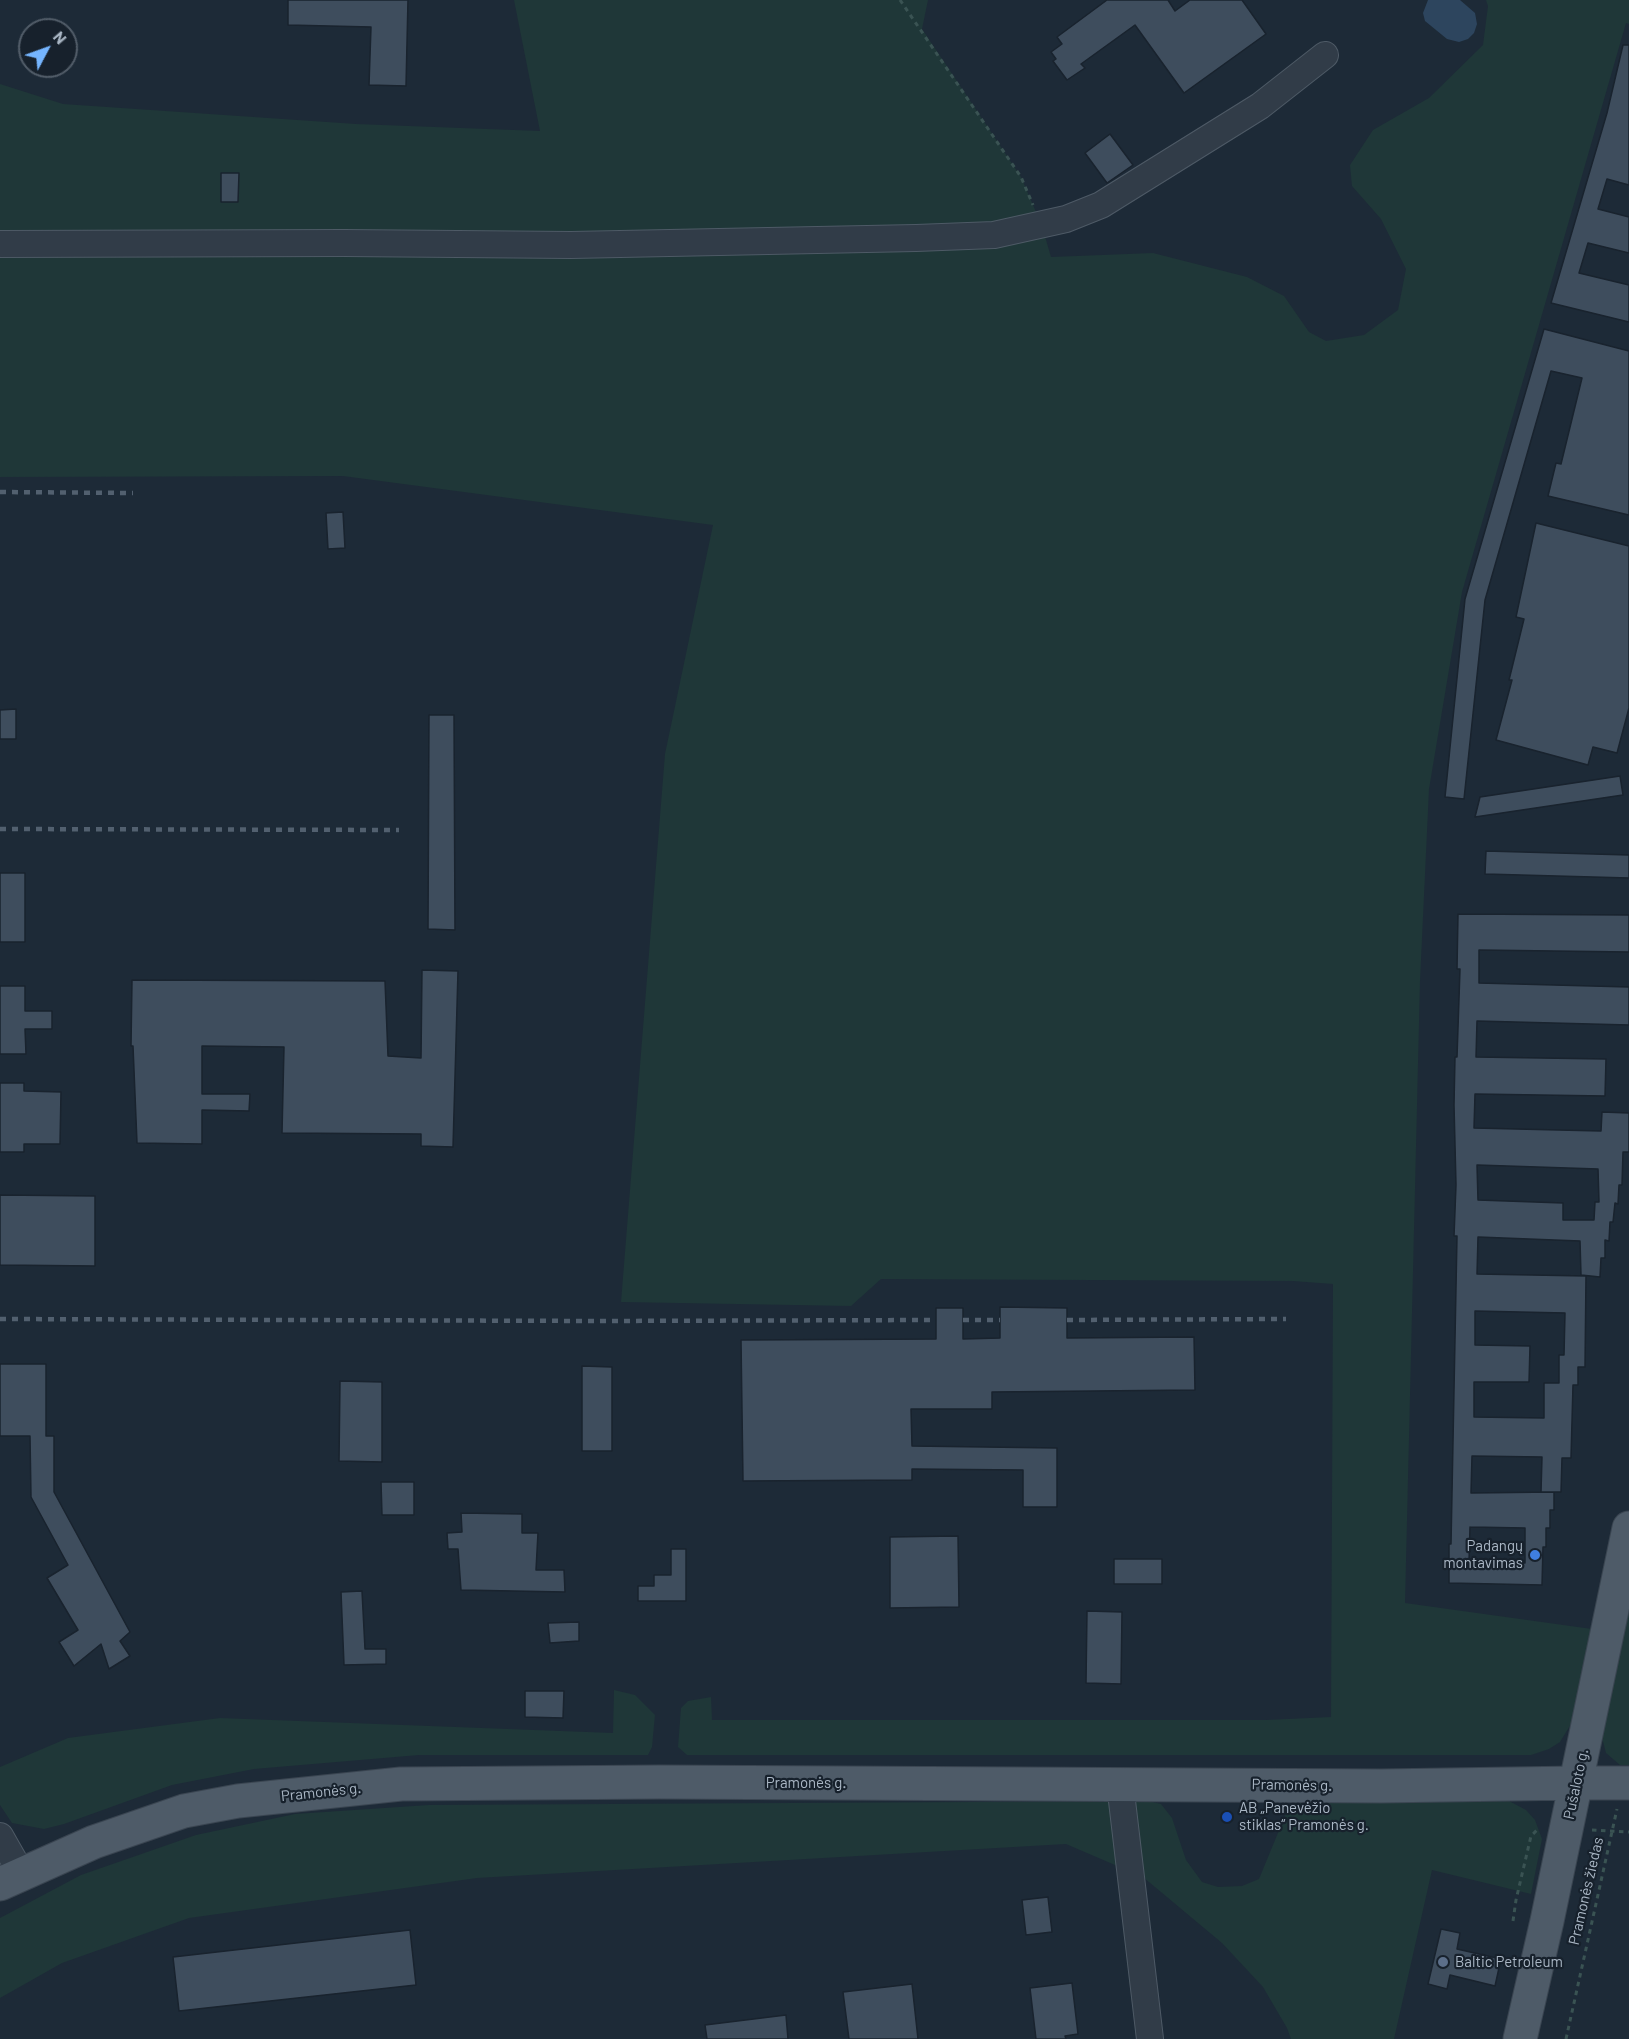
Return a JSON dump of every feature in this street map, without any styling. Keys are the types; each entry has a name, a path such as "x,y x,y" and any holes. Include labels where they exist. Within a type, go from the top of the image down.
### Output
{"main road":[{"name":"Pušaloto g.","path":"1520,2039 1629,1528"},
{"name":"Pramonės g.","path":"10,1879 94,1842 184,1812 238,1801 401,1784 659,1782 1381,1786 1626,1783"}],"street":[{"path":"0,244 571,245 994,235 1066,219 1101,206 1260,106 1325,56"},
{"path":"1120,1784 1150,2039"},
{"path":"0,1836 10,1879"}],"path":[{"path":"900,0 1021,177 1042,225"},
{"name":"Pramonės žiedas","path":"1566,2039 1612,1832 1626,1783"},
{"path":"1612,1832 1629,1832"}],"green space":[{"path":"514,0 928,0 922,29 1021,177 1042,226 1051,257 1153,253 1247,277 1284,296 1309,332 1326,341 1364,335 1398,310 1406,269 1381,219 1352,186 1350,165 1373,130 1429,98 1483,45 1488,6 1486,0 1629,0 1629,24 1626,23 1462,592 1429,789 1420,981 1405,1603 1592,1629 1571,1724 1560,1742 1549,1749 1531,1755 687,1755 678,1747 681,1708 688,1701 711,1697 712,1720 1266,1720 1331,1717 1333,1284 1293,1281 881,1279 851,1306 621,1302 665,754 713,525 343,476 0,477 0,84 63,104 356,124 540,131"},
{"path":"1629,1556 1629,1765 1620,1765 1606,1753 1600,1730"},
{"path":"614,1690 635,1695 655,1715 652,1747 648,1755 419,1755 254,1769 172,1785 44,1829 12,1823 0,1805 0,1767 68,1738 220,1718 613,1733"},
{"path":"1148,1801 1161,1804 1172,1818 1186,1860 1202,1882 1218,1887 1242,1886 1259,1879 1287,1811 1295,1803 1509,1801 1526,1810 1535,1820 1542,1839 1531,1894 1432,1870 1394,2039 1291,2039 1263,1987 1222,1943 1143,1877 1066,1844 477,1878 189,1918 62,1963 0,1998 0,1918 81,1875 196,1835 295,1814 429,1805"}],"water":[{"path":"1428,0 1460,0 1475,13 1477,24 1474,33 1468,39 1459,42 1447,39 1425,21 1423,13"}],"building":[{"path":"288,0 408,0 406,86 369,85 371,27 288,25"},
{"path":"1107,0 1168,0 1175,11 1190,0 1242,0 1266,34 1184,93 1135,25 1081,64 1085,68 1067,80 1053,61 1056,59 1051,52 1062,44 1057,37"},
{"path":"1623,45 1629,45 1629,185 1607,179 1598,209 1629,217 1629,253 1588,243 1579,273 1629,285 1629,322 1551,303 1607,113"},
{"path":"1110,134 1133,165 1107,183 1085,153"},
{"path":"221,173 239,173 238,202 221,202"},
{"path":"1544,329 1629,351 1629,515 1548,496 1556,463 1561,464 1582,378 1551,371 1485,600 1464,799 1445,797 1465,599"},
{"path":"343,512 345,548 328,549 326,513"},
{"path":"1536,523 1629,546 1629,708 1617,753 1593,747 1588,765 1496,740 1512,680 1509,680 1524,619 1516,617"},
{"path":"16,709 16,739 0,739 0,710"},
{"path":"429,715 454,715 455,930 428,929"},
{"path":"1620,776 1623,795 1475,817 1480,797"},
{"path":"1486,851 1629,855 1629,878 1485,874"},
{"path":"0,873 25,873 25,942 0,942"},
{"path":"1458,914 1629,915 1629,952 1479,950 1479,983 1629,987 1629,1025 1477,1021 1476,1057 1606,1059 1605,1096 1475,1094 1474,1128 1601,1131 1602,1112 1629,1113 1629,1152 1623,1152 1622,1185 1619,1185 1618,1204 1615,1203 1613,1222 1610,1222 1609,1241 1605,1240 1605,1258 1601,1258 1600,1277 1581,1275 1580,1241 1478,1237 1477,1274 1586,1276 1585,1367 1578,1367 1578,1385 1573,1385 1571,1458 1562,1458 1561,1492 1554,1492 1554,1510 1550,1510 1550,1528 1546,1528 1546,1547 1543,1547 1542,1585 1449,1583 1457,1236 1454,1236 1456,1185 1454,1105 1460,969 1457,969","holes":["1477,1165 1598,1169 1599,1202 1595,1202 1594,1220 1563,1220 1563,1203 1478,1200","1475,1311 1565,1313 1564,1355 1559,1355 1559,1383 1544,1383 1544,1418 1474,1417 1474,1382 1529,1382 1530,1346 1475,1345","1472,1456 1542,1457 1541,1492 1554,1492 1471,1493","1470,1527 1525,1528 1525,1563 1469,1562"]},
{"path":"422,970 458,971 453,1147 421,1146 421,1134 282,1133 284,1047 202,1046 202,1094 250,1094 249,1111 202,1110 202,1144 137,1143 133,1046 131,1046 132,980 385,981 388,1056 421,1058"},
{"path":"0,986 25,986 25,1011 52,1011 52,1029 25,1029 26,1054 0,1054"},
{"path":"0,1083 24,1083 24,1091 61,1092 60,1144 24,1144 24,1152 0,1152"},
{"path":"0,1195 95,1196 95,1266 0,1265"},
{"path":"1000,1307 1067,1308 1067,1338 1194,1337 1195,1390 992,1392 992,1409 911,1409 912,1446 1057,1448 1057,1507 1023,1507 1023,1470 912,1469 912,1480 743,1481 741,1340 936,1339 936,1308 963,1308 963,1339 1000,1338"},
{"path":"0,1364 46,1364 46,1436 54,1436 54,1492 130,1632 120,1641 130,1656 109,1669 101,1644 74,1666 59,1642 78,1630 47,1578 68,1565 31,1497 30,1436 0,1436"},
{"path":"582,1366 612,1367 612,1451 582,1451"},
{"path":"340,1381 382,1382 382,1462 339,1461"},
{"path":"381,1482 414,1482 414,1515 382,1515"},
{"path":"461,1513 522,1514 522,1533 538,1533 536,1570 564,1570 565,1592 461,1590 458,1549 448,1549 447,1533 462,1532"},
{"path":"958,1536 959,1607 890,1608 890,1537"},
{"path":"671,1549 686,1549 686,1601 638,1601 638,1586 654,1586 654,1575 671,1575"},
{"path":"1114,1559 1162,1559 1162,1584 1114,1584"},
{"path":"362,1591 365,1649 386,1649 386,1664 344,1665 341,1592"},
{"path":"1087,1611 1122,1612 1121,1684 1086,1683"},
{"path":"579,1622 579,1641 550,1643 548,1623"},
{"path":"525,1691 564,1691 563,1718 525,1717"},
{"path":"1048,1897 1052,1932 1026,1935 1022,1900"},
{"path":"1441,1929 1460,1933 1457,1949 1501,1959 1495,1986 1450,1975 1447,1989 1428,1984"},
{"path":"410,1930 416,1985 179,2011 173,1957"},
{"path":"1072,1983 1078,2034 1065,2036 1066,2039 1036,2039 1030,1988"},
{"path":"912,1984 918,2039 849,2039 843,1992"},
{"path":"786,2015 788,2039 707,2039 705,2025"}],"railway":[{"path":"0,492 133,493"},
{"path":"0,829 399,830"},
{"path":"0,1319 936,1320"},
{"path":"1067,1320 1286,1319"},
{"path":"963,1320 1000,1320"}],"place":[{"name":"Padangų montavimas","path":"1535,1555"},
{"name":"AB „Panevėžio stiklas“ Pramonės g.","path":"1227,1817"},
{"name":"Baltic Petroleum","path":"1443,1962"}]}
